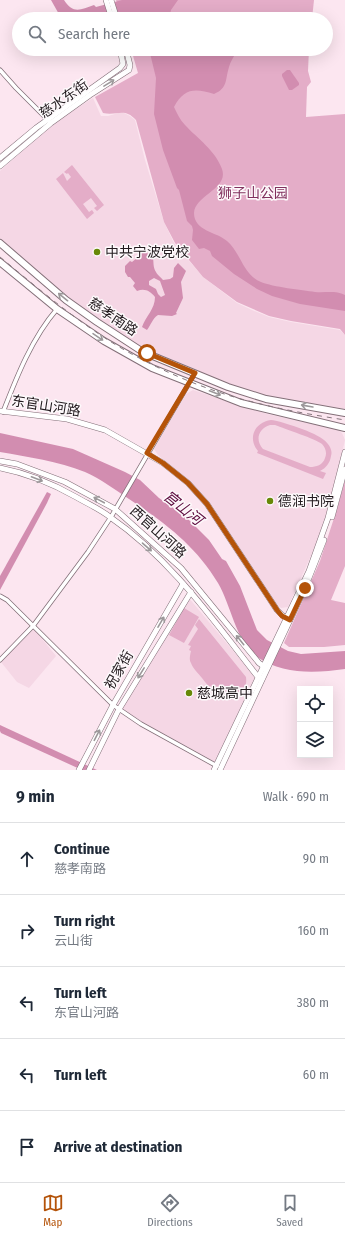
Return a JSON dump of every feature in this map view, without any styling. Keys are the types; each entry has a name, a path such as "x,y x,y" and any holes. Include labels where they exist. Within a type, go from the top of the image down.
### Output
{"main road":[{"name":"慈孝南路","path":"0,243 66,300 144,352 228,386 266,399 345,413"},
{"name":"慈孝南路","path":"0,262 57,309 104,341 152,368 241,403 345,428"}],"street":[{"path":"106,0 110,12"},
{"path":"111,0 115,12"},
{"name":"慈水东街","path":"0,158 120,68 123,64 121,56"},
{"name":"慈水东街","path":"0,166 49,121 129,70 130,65 128,56"},
{"path":"0,70 49,121"},
{"path":"2,412 38,335 57,309"},
{"path":"0,660 33,626 88,552 111,517 123,494 195,373"},
{"name":"东官山河路","path":"2,412 67,419 105,430 147,453 169,468 188,483 207,504 277,610 288,619"},
{"path":"288,619 309,571 328,518 345,452"},
{"name":"西官山河路","path":"0,461 17,464 65,482 115,509 181,568 259,663 265,667"},
{"name":"西官山河路","path":"0,468 12,470 63,490 111,517 158,556 191,592 260,678"},
{"path":"0,596 7,600 112,705 141,724 218,768 268,660 315,564 332,515 345,469"},
{"name":"祝家街","path":"79,770 112,705 183,584"},
{"name":"祝家街","path":"88,770 119,709 191,592"}],"shaded area":[{"path":"51,0 64,0 67,4 77,10 122,0 178,0 171,12 58,12"},
{"path":"151,56 234,56 222,89 214,94 196,90 191,91 182,96 174,107 183,123 211,150 222,169 223,176 221,182 200,201 194,213 195,219 202,227 223,238 232,246 246,269 255,279 266,284 280,287 315,292 341,293 345,295 345,311 300,304 272,296 257,289 234,274 212,256 210,251 204,248 199,249 192,240 192,226 187,221 179,190 163,150 154,114 156,78"},
{"path":"287,70 290,70 299,83 299,85 292,90 289,90 282,76 282,74"},
{"name":"中共宁波党校","path":"93,98 101,116 108,116 122,112 135,120 145,160 164,222 174,243 203,277 237,303 269,317 340,330 345,335 345,409 267,396 228,384 145,349 66,297 0,241 0,171 54,123"},
{"path":"143,252 153,257 154,268 163,280 173,277 174,268 178,263 186,271 181,282 183,298 176,313 177,314 172,316 158,315 147,330 142,327 154,305 155,297 147,291 137,291 133,286 135,283 125,272 125,266 130,261 132,262 137,258 140,253","holes":["154,278 160,281 165,295 161,297 156,289 149,285 149,281"]},
{"name":"德润书院","path":"193,390 267,414 337,429 342,433 345,440 330,505 318,540 288,607 281,608 274,601 205,497 158,455 154,449 186,394"},
{"path":"0,433 73,449 140,480 159,498 186,517 209,540 222,559 226,561 240,586 257,630 267,640 288,651 301,654 345,651 345,669 311,672 289,670 267,663 257,657 244,642 239,633 223,592 209,569 189,546 167,526 102,481 85,472 54,462 0,452"},
{"path":"47,492 51,494 47,503 0,590 0,576"},
{"name":"慈城高中","path":"188,597 255,677 215,762 142,722 122,709"},
{"path":"34,629 56,656 29,688 17,682 1,662"},
{"path":"0,725 97,770 82,770 1,733"}],"green space":[{"path":"116,0 314,0 313,12 120,12"},
{"name":"狮子山公园","path":"133,56 309,56 308,71 311,82 307,87 306,117 345,114 345,335 340,329 269,316 237,302 203,277 175,243 164,222 136,120 132,116 124,113 103,113 95,97 138,73"},
{"path":"72,165 104,205 97,211 94,208 97,206 91,198 83,204 89,212 92,210 94,213 87,219 56,179 63,173 67,181 71,177 68,173 67,174 64,172"},
{"path":"271,420 290,425 314,434 326,442 330,447 331,454 330,461 320,471 326,473 323,479 257,453 258,451 253,441 254,431 265,421","holes":["270,425 275,425 322,444 326,453 323,462 317,466 310,467 263,449 259,442 260,432"]},
{"path":"345,480 345,566 331,600 345,603 345,645 324,647 289,647 284,643 320,561"},
{"path":"184,608 199,617 184,643 169,635"},
{"path":"199,619 246,677 246,685 244,690 239,696 233,699 228,700 213,692 190,662 191,651 189,650 191,646 188,645 198,629 195,625"}],"railway":[{"path":"0,257 51,299 91,329 121,348 157,367 196,384 235,397 287,410 345,420"}],"place":[{"name":"中共宁波党校","path":"97,252"},
{"name":"德润书院","path":"270,501"},
{"name":"慈城高中","path":"189,693"}],"route":[{"path":"147,353 195,373 147,453 163,463 188,483 207,504 282,616 290,620 305,588"}],"water label":[{"name":"官山河","path":"183,508"}]}
